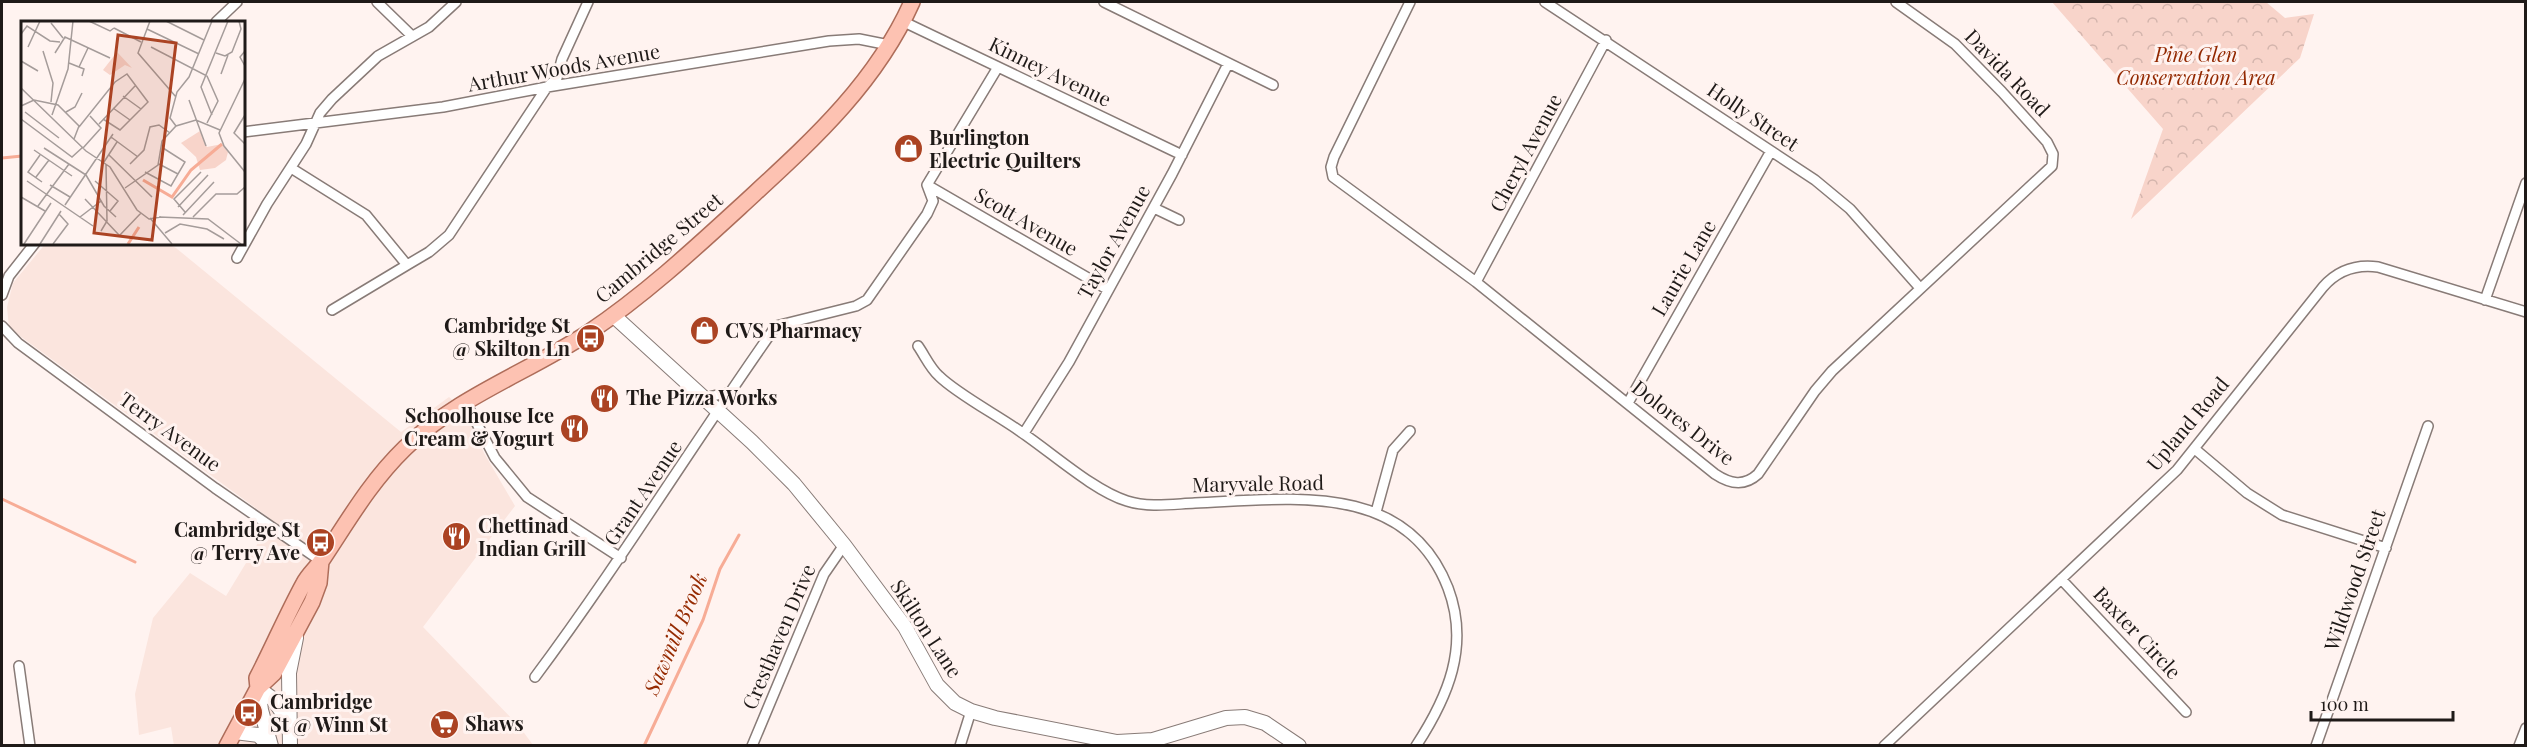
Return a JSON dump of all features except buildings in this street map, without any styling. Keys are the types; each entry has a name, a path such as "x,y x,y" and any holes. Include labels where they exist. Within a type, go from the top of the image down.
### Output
{"main road":[{"name":"Cambridge Street","path":"258,688 256,678 305,580 321,561 352,511 387,467 429,427 465,401 614,316 648,290 827,126 865,82 890,45 912,2"},
{"name":"Cambridge Street","path":"226,746 258,688 274,673 301,621 319,583 321,561"}],"street":[{"path":"217,21 237,2"},
{"path":"377,2 412,36"},
{"path":"237,258 267,204 306,144 315,123 332,99 391,47 429,27 456,2"},
{"path":"332,310 429,252 449,234 547,87 557,78 562,60 588,2"},
{"path":"1104,2 1273,85"},
{"name":"Dolores Drive","path":"1410,2 1334,157 1332,172 1340,183 1476,282 1722,478 1739,483 1758,474 1822,381 1920,288 2050,171 2053,158"},
{"name":"Holly Street","path":"1545,2 1606,40 1815,180 1850,209 1920,288"},
{"name":"Davida Road","path":"1896,2 1938,30 1971,59 2047,142 2053,158"},
{"name":"Kinney Avenue","path":"903,21 1182,155"},
{"name":"Arthur Woods Avenue","path":"244,132 443,107 547,87 829,41 859,39 890,45"},
{"name":"Cheryl Avenue","path":"1476,282 1606,40"},
{"name":"Taylor Avenue","path":"1024,433 1063,373 1154,208 1228,64"},
{"path":"927,185 998,67"},
{"name":"Laurie Lane","path":"1628,404 1771,151"},
{"path":"291,168 366,215 407,266"},
{"path":"2486,300 2526,183"},
{"name":"Scott Avenue","path":"927,185 1107,290"},
{"name":"Grant Avenue","path":"535,677 621,558 660,495 720,412 776,326 856,306 867,300 927,214 933,201 927,185"},
{"path":"1154,208 1179,220"},
{"path":"2,295 9,276 34,244"},
{"name":"Upland Road","path":"1884,746 2196,450 2323,287 2342,272 2361,266 2378,267 2526,312"},
{"name":"Skilton Lane","path":"614,316 777,466 844,544 905,627 939,688 955,703 971,711 1107,741 1175,740 1221,720 1245,717 1265,723 1299,746"},
{"name":"Terry Avenue","path":"2,326 18,343 136,430 321,561"},
{"name":"Maryvale Road","path":"918,346 940,377 1107,491 1131,502 1149,504 1328,501 1354,504 1376,512 1407,531 1429,554 1446,584 1456,617 1457,645 1450,686 1438,711 1416,746"},
{"path":"705,398 733,391"},
{"path":"465,401 495,458 527,497 621,558"},
{"name":"Wildwood Street","path":"2316,746 2428,426"},
{"path":"1376,512 1392,452 1410,431"},
{"path":"2196,450 2247,493 2282,515 2385,548"},
{"name":"Cresthaven Drive","path":"752,746 824,574 844,544"},
{"name":"Baxter Circle","path":"2061,579 2186,712"},
{"path":"290,746 289,673 301,621"},
{"path":"19,666 30,746"},
{"path":"258,688 274,700 288,720"},
{"path":"258,688 270,746"},
{"path":"960,746 971,711"},
{"path":"2519,746 2526,728"},
{"path":"235,732 258,735 270,746"}],"shaded area":[{"path":"45,244 168,244 176,248 401,432 449,397 467,413 484,453 515,506 423,627 519,726 533,745 174,746 171,727 139,735 135,694 153,618 190,573 226,596 272,520 9,328 7,307 13,283"}],"green space":[{"name":"Pine Glen Conservation Area","path":"2052,2 2266,2 2285,18 2314,14 2300,58 2131,219 2163,129"}],"waterway":[{"path":"2,158 21,156"},
{"path":"2,499 135,562"},
{"name":"Sawmill Brook","path":"644,746 703,620 720,569 739,535"}],"place":[{"name":"Burlington Electric Quilters","path":"908,149"},
{"name":"CVS Pharmacy","path":"704,331"},
{"name":"Cambridge St @ Skilton Ln","path":"591,338"},
{"name":"The Pizza Works","path":"605,398"},
{"name":"Schoolhouse Ice Cream & Yogurt","path":"575,428"},
{"name":"Chettinad Indian Grill","path":"457,537"},
{"name":"Cambridge St @ Terry Ave","path":"321,542"},
{"name":"Cambridge St @ Winn St","path":"249,713"},
{"name":"Shaws","path":"444,724"}]}
